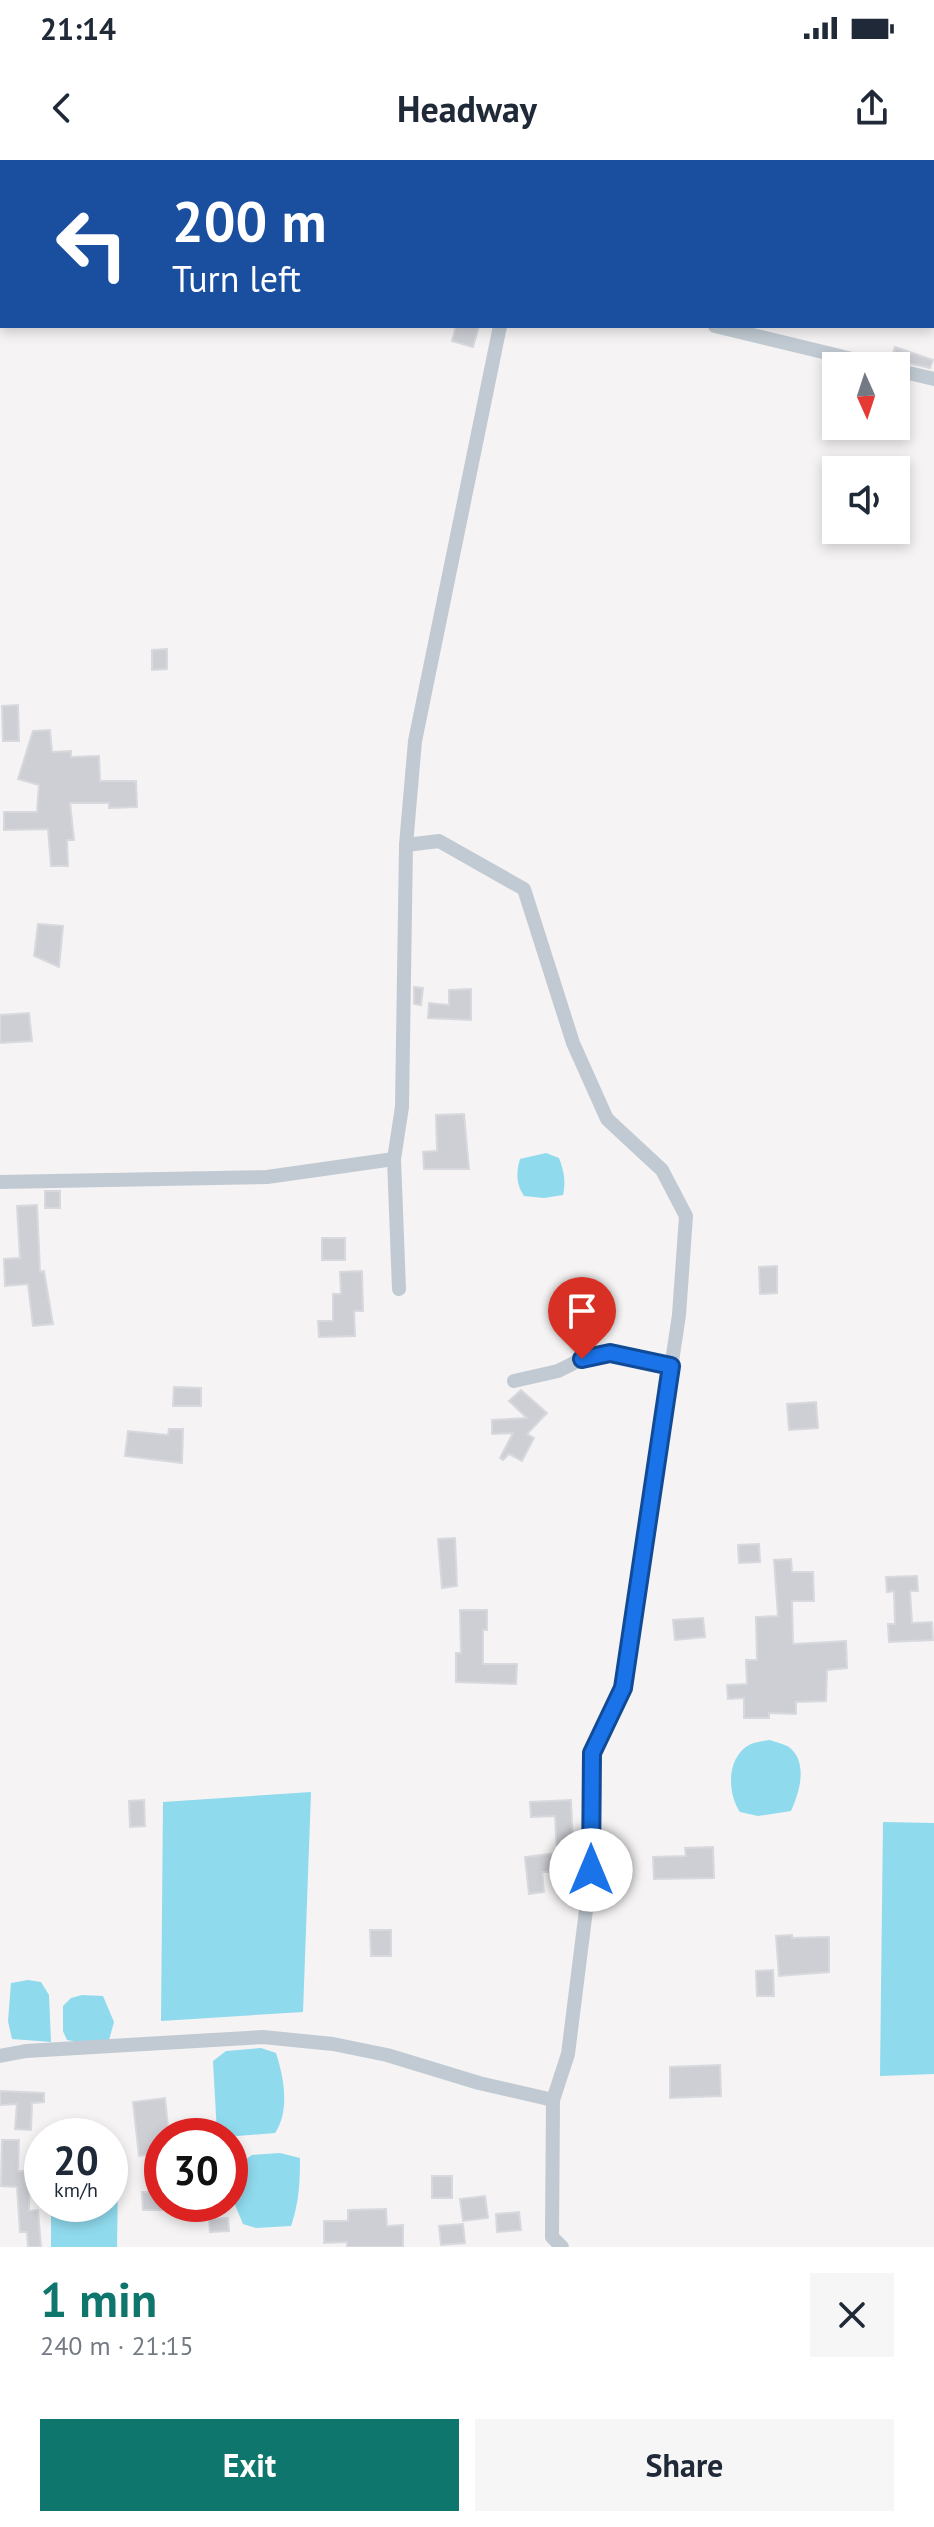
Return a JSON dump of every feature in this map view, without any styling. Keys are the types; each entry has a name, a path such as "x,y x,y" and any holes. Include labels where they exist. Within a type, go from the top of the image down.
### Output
{"street":[{"path":"399,1289 394,1159 402,1107 406,845 415,741 500,328"},
{"path":"723,328 823,352"},
{"path":"910,373 934,379"},
{"path":"406,845 439,841 524,889 573,1043 607,1119 662,1170 686,1216 679,1315 623,1688 592,1753 591,1870 568,2054 553,2100 552,2237 562,2247"},
{"path":"0,1182 267,1177 394,1159"},
{"path":"514,1381 558,1371 582,1359 610,1353 671,1366"},
{"path":"0,2056 26,2051 263,2037 333,2044 387,2055 479,2083 553,2100"}],"water":[{"path":"546,1153 559,1158 564,1176 563,1195 544,1198 524,1196 518,1178 520,1159"},
{"path":"770,1740 789,1747 799,1761 801,1770 794,1804 791,1811 758,1816 740,1812 731,1785 733,1766 737,1757 751,1744"},
{"path":"311,1792 303,2012 161,2021 163,1802"},
{"path":"883,1822 934,1823 934,2074 880,2076"},
{"path":"28,1980 41,1982 49,1995 51,2042 12,2039 8,2021 11,1983"},
{"path":"103,1996 114,2022 109,2040 67,2040 63,2031 63,2006 71,1998"},
{"path":"261,2048 276,2053 284,2105 275,2133 248,2135 248,2118 216,2118 213,2061 226,2051"},
{"path":"280,2153 300,2158 296,2209 291,2226 256,2228 243,2224 248,2222 248,2158"},
{"path":"51,2222 117,2222 117,2247 51,2247"}],"building":[{"path":"455,328 478,328 473,347 452,341"},
{"path":"895,347 910,352 893,352"},
{"path":"910,352 933,360 930,368 910,363"},
{"path":"167,649 167,669 152,670 152,650"},
{"path":"18,705 19,741 3,741 2,706"},
{"path":"50,730 52,752 71,751 71,757 99,756 100,781 136,781 137,807 109,808 109,803 70,803 74,840 67,840 68,866 51,866 48,829 4,830 4,812 37,812 39,785 18,779 33,731"},
{"path":"38,924 63,926 59,967 34,956"},
{"path":"414,987 423,988 421,1005 414,1004"},
{"path":"471,989 471,1020 428,1018 429,1003 449,1005 449,990"},
{"path":"29,1013 32,1041 0,1043 0,1015"},
{"path":"464,1114 469,1169 424,1169 423,1152 437,1151 436,1115"},
{"path":"45,1191 60,1191 60,1208 45,1208"},
{"path":"37,1205 40,1272 44,1271 53,1324 33,1326 28,1284 5,1286 4,1259 20,1258 17,1206"},
{"path":"322,1238 345,1238 345,1260 322,1260"},
{"path":"777,1266 777,1293 760,1294 759,1267"},
{"path":"362,1271 363,1311 354,1311 355,1336 319,1337 318,1321 333,1321 333,1294 341,1294 340,1272"},
{"path":"174,1387 201,1388 201,1406 173,1406"},
{"path":"521,1390 547,1413 527,1434 534,1438 522,1461 509,1454 503,1460 500,1458 513,1433 492,1434 492,1420 527,1418 509,1401"},
{"path":"816,1402 818,1428 789,1430 787,1404"},
{"path":"169,1429 183,1429 182,1463 125,1456 128,1431 168,1435"},
{"path":"455,1538 457,1586 442,1588 438,1539"},
{"path":"759,1544 760,1562 739,1563 738,1545"},
{"path":"791,1559 792,1572 813,1572 814,1601 792,1601 793,1644 846,1641 847,1668 827,1670 826,1701 796,1702 796,1714 769,1713 769,1718 744,1718 744,1698 728,1699 727,1685 747,1684 746,1660 757,1660 756,1617 778,1616 774,1560"},
{"path":"917,1576 918,1591 910,1591 912,1623 932,1622 933,1640 889,1642 888,1624 895,1624 894,1591 887,1592 886,1577"},
{"path":"460,1610 487,1610 487,1630 483,1630 483,1664 517,1664 516,1684 456,1682 456,1653 461,1653"},
{"path":"703,1618 705,1637 675,1640 673,1620"},
{"path":"144,1800 145,1826 130,1827 129,1801"},
{"path":"571,1800 574,1871 542,1872 544,1892 529,1894 525,1857 557,1853 555,1816 531,1817 530,1802"},
{"path":"713,1847 714,1878 654,1879 653,1857 686,1856 685,1848"},
{"path":"370,1930 391,1930 391,1956 371,1956"},
{"path":"792,1935 792,1938 829,1937 829,1972 779,1976 776,1936"},
{"path":"773,1970 774,1996 757,1996 756,1971"},
{"path":"720,2065 721,2096 670,2098 670,2067"},
{"path":"0,2091 44,2093 44,2102 32,2103 31,2118 24,2118 24,2130 15,2129 17,2104 0,2105"},
{"path":"165,2098 167,2118 144,2118 144,2155 139,2156 133,2102"},
{"path":"2,2140 19,2140 18,2171 24,2171 24,2222 39,2222 41,2247 28,2247 27,2232 20,2232 17,2187 1,2186"},
{"path":"432,2176 452,2176 452,2198 432,2198"},
{"path":"485,2196 488,2218 463,2221 460,2199"},
{"path":"386,2209 387,2226 403,2225 403,2247 347,2247 347,2242 324,2243 324,2221 348,2221 348,2210"},
{"path":"519,2212 521,2230 497,2232 496,2214"},
{"path":"209,2222 228,2222 229,2231 210,2232"},
{"path":"463,2224 465,2243 441,2245 439,2226"}],"route":[{"path":"582,1359 610,1353 671,1366 623,1688 592,1753 591,1870"}]}
